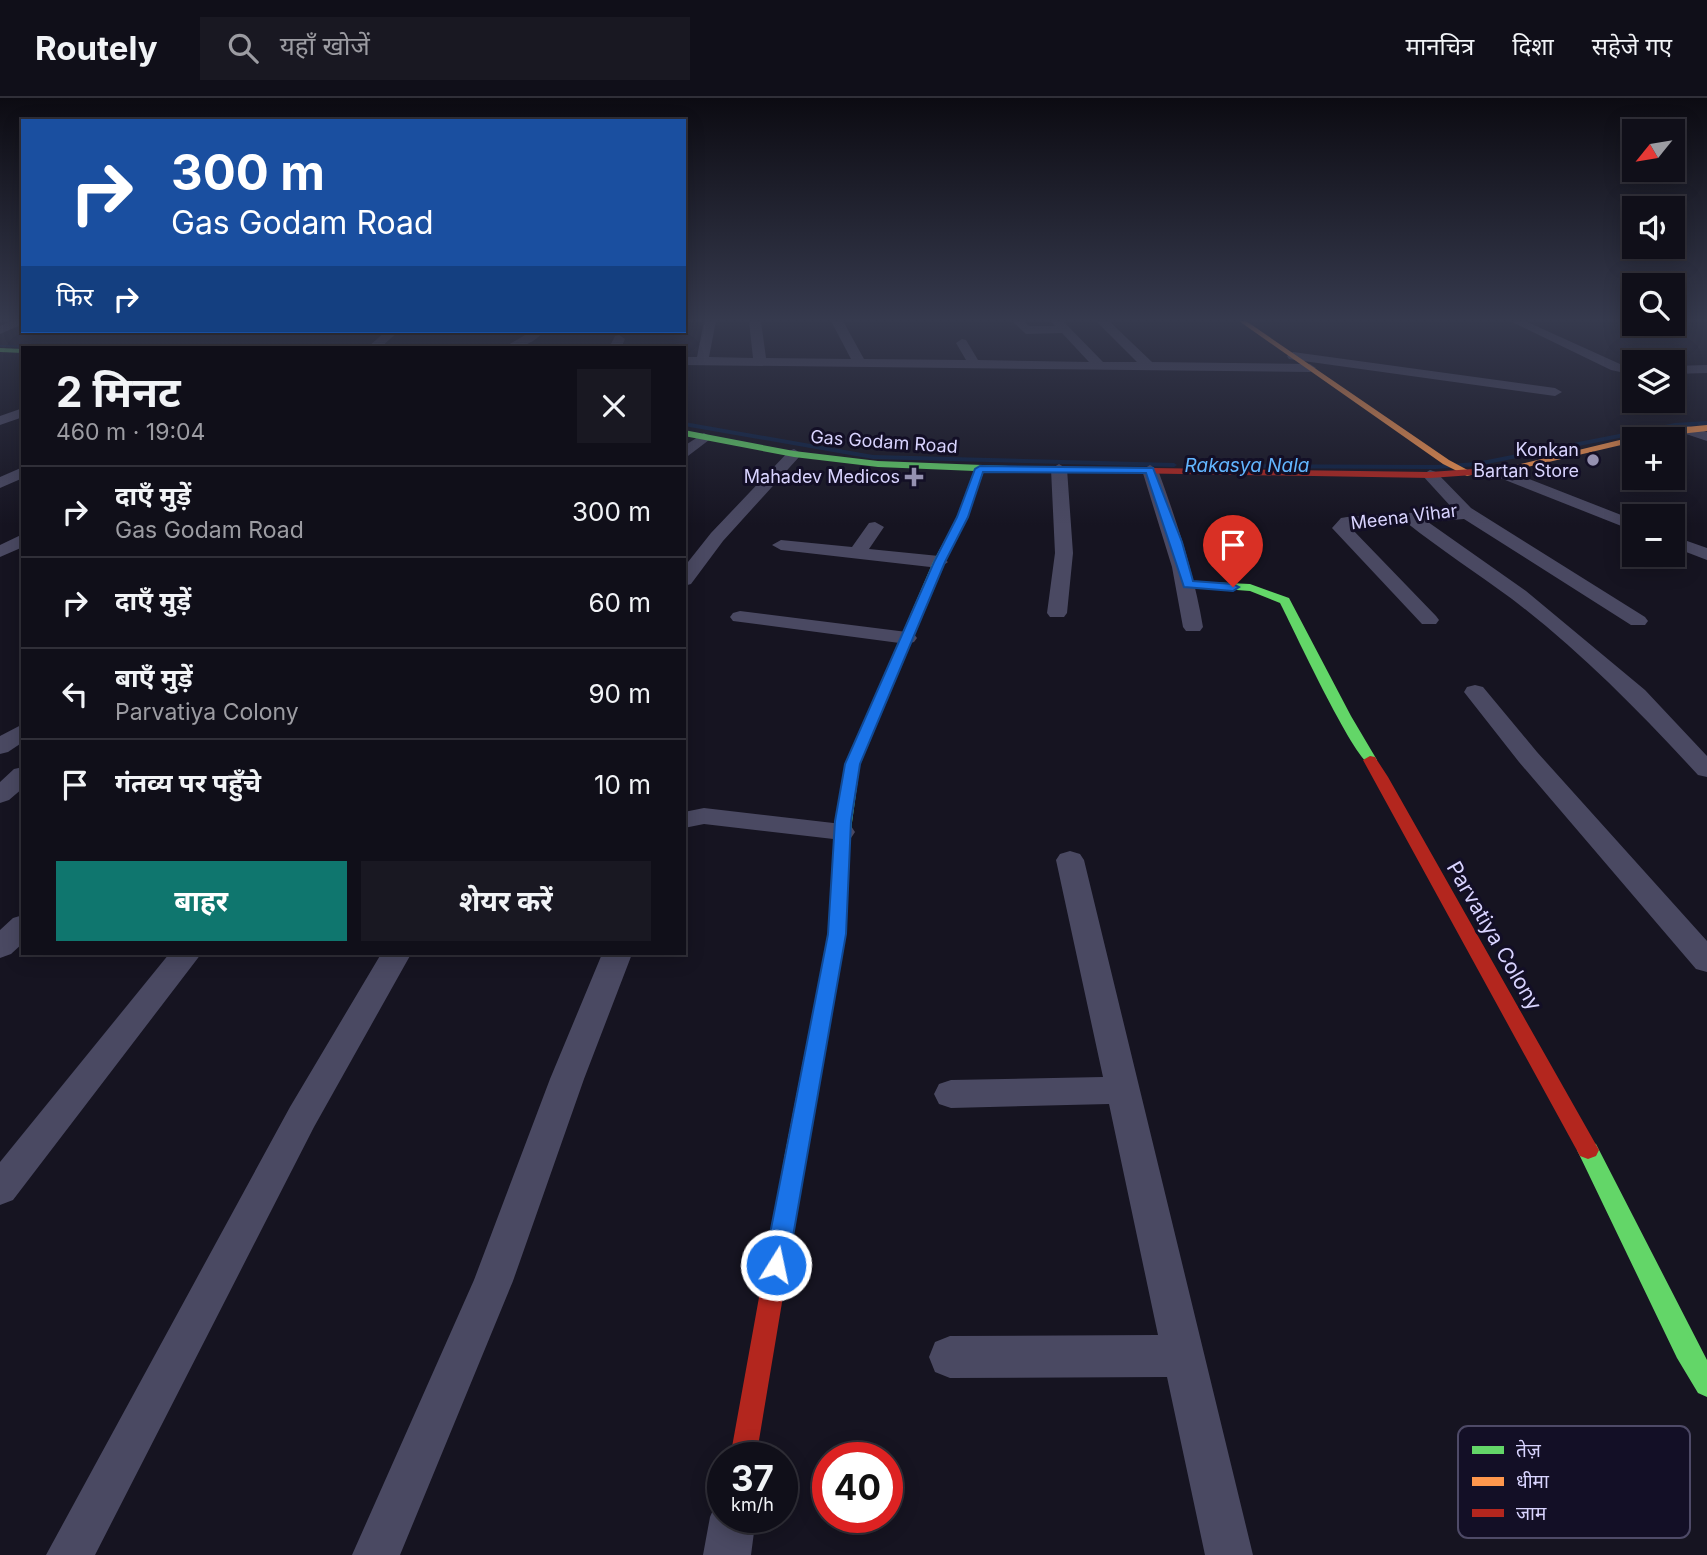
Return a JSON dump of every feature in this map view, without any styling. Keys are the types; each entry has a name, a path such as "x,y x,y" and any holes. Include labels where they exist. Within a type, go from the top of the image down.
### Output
{"street":[{"path":"1341,389 1457,468"},
{"path":"1533,389 1555,392"},
{"path":"0,421 21,413"},
{"name":"Gas Godam Road","path":"686,433 834,460 980,469 1430,475 1457,468 1496,471 1601,445 1707,428"},
{"path":"1688,430 1707,438"},
{"path":"686,452 704,437"},
{"path":"686,577 725,528 794,454"},
{"path":"746,1442 790,1183 837,934 842,832 853,764 939,562 962,517 980,469"},
{"path":"1058,613 1064,553 1059,469"},
{"path":"1150,470 1177,542 1188,584 1193,627"},
{"path":"1496,471 1622,521"},
{"path":"0,483 21,473"},
{"name":"Meena Vihar","path":"1430,475 1465,512 1458,515 1347,522 1341,527 1430,620"},
{"path":"1465,512 1638,621"},
{"path":"1410,517 1518,596 1637,695 1707,770"},
{"path":"857,552 875,527"},
{"path":"0,552 21,540"},
{"path":"780,545 939,562"},
{"path":"1685,546 1707,554"},
{"name":"Parvatiya Colony","path":"1188,584 1261,589 1276,594 1284,601 1344,716 1558,1090 1686,1349 1707,1384"},
{"path":"740,617 906,638"},
{"path":"1475,692 1528,757 1707,961"},
{"path":"0,747 21,732"},
{"path":"0,795 21,776"},
{"path":"686,820 704,816 842,832"},
{"path":"1070,860 1229,1555"},
{"path":"0,947 21,927"},
{"path":"0,1189 185,955"},
{"path":"69,1555 302,1117 395,955"},
{"path":"376,1555 493,1281 567,1079 617,955"},
{"path":"951,1094 1123,1090"},
{"path":"950,1357 1184,1356"},
{"path":"727,1555 730,1533"}],"waterway":[{"name":"Rakasya Nala","path":"1224,466 1436,467 1477,464 1675,425 1707,423"},
{"name":"Rakasya Nala","path":"686,424 873,457 1174,465"}],"traffic: fast":[{"path":"686,433 794,454 878,464 1009,469"},
{"path":"842,848 843,821 853,764 939,562 962,517 980,469"},
{"path":"1188,584 1262,590 1285,601 1344,716 1370,760"},
{"path":"1588,1150 1686,1349 1707,1384"}],"traffic: slow":[{"path":"1340,389 1446,462 1470,474"},
{"path":"1501,470 1665,432 1707,428"},
{"path":"795,1159 837,934 842,848"}],"traffic: jam":[{"path":"1009,469 1430,475 1501,470"},
{"path":"1370,760 1588,1150"},
{"path":"746,1442 795,1159"}],"place":[{"name":"Konkan Bartan Store","path":"1593,460"},
{"name":"Mahadev Medicos","path":"914,477"}],"route":[{"path":"776,1265 837,934 843,821 853,764 939,562 962,517 980,469 1150,470 1177,542 1188,584 1233,587"}]}
